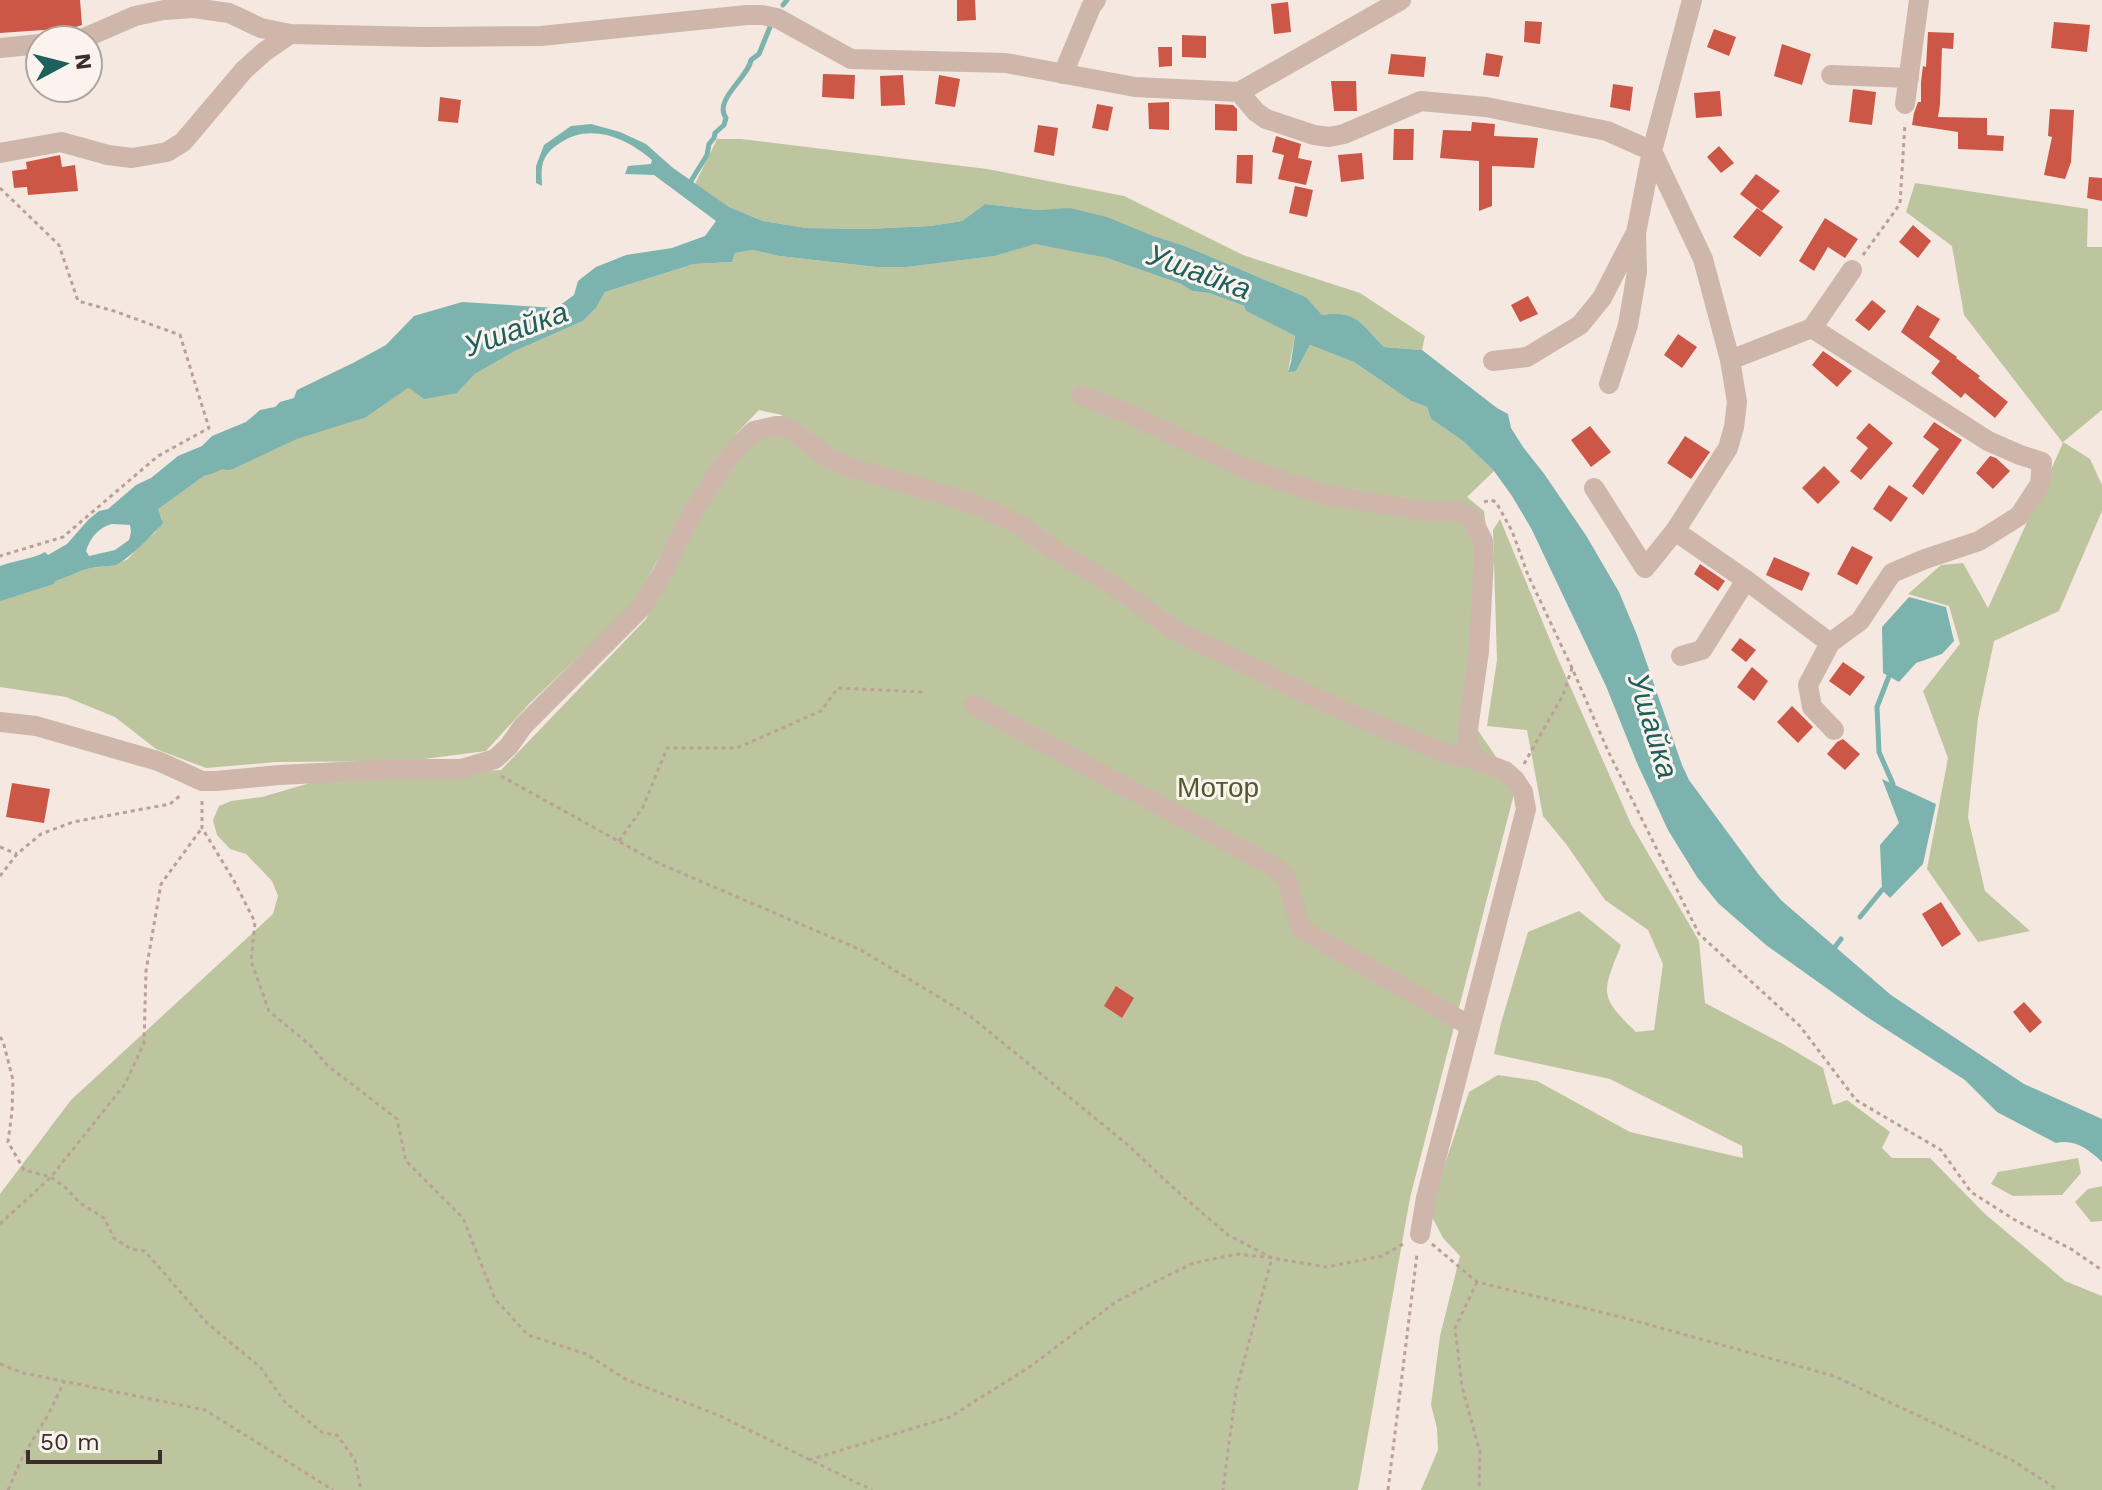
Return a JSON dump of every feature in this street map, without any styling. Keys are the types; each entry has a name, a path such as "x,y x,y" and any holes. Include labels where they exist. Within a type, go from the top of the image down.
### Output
{"street":[{"path":"1063,74 1096,0"},
{"path":"104,29 135,16 194,8 229,13 261,28 290,34 424,37 541,36 762,15 777,18 851,59 1006,63 1135,87 1239,92 1401,0"},
{"path":"1609,384 1628,325 1637,272 1636,233 1652,151 1692,0"},
{"path":"1905,104 1919,0"},
{"path":"0,153 61,142 132,158 167,152 183,142 244,70 290,34"},
{"path":"0,48 24,46"},
{"path":"1831,75 1909,78"},
{"path":"1239,92 1266,119 1314,135 1329,137 1344,134 1421,101 1486,107 1607,131 1652,151 1703,259 1730,360 1737,402 1734,427 1728,448 1675,531 1645,568 1594,488"},
{"path":"1493,361 1527,357 1580,325 1602,298 1636,233"},
{"path":"1730,360 1812,328 1852,270"},
{"path":"1812,328 1988,441 2042,462 2040,484 2019,516 1979,541 1892,573 1860,621 1830,643 1808,685 1812,707 1834,730"},
{"path":"1082,396 1127,413 1244,468 1325,495 1423,511 1459,511 1471,517 1483,541 1484,558 1479,651 1467,736 1476,760"},
{"path":"0,722 36,726 158,761 196,779 242,780 279,775 461,769 495,759 523,726 641,608 689,519 721,468 742,442 754,431 782,426 845,466 972,503 1018,524 1111,584 1176,631 1350,714 1448,754 1505,771 1515,780 1523,792 1526,809 1426,1198 1420,1234"},
{"path":"1675,531 1830,643"},
{"path":"1681,656 1702,650 1746,580"},
{"path":"974,705 1276,868 1287,879 1301,929 1470,1026"}],"path":[{"path":"1852,270 1900,204 1905,104"},
{"path":"0,188 59,245 78,301 180,335 209,428 158,456 63,537 0,556"},
{"path":"1471,517 1484,501 1496,502 1512,531 1528,575 1608,751 1699,934 1800,1026 1856,1100 1941,1150 1971,1192 2102,1270"},
{"path":"1515,780 1563,695 1572,668"},
{"path":"619,841 643,807 667,748 737,748 821,711 838,688 923,692"},
{"path":"479,765 658,863 861,950 970,1016 1128,1145 1228,1235 1272,1258"},
{"path":"196,779 202,828 255,922 251,961 269,1011 310,1045 327,1065 397,1119 406,1161 463,1218 495,1299 528,1335 586,1354 627,1380 718,1415 872,1490"},
{"path":"0,876 17,854 41,834 73,822 170,804 196,779"},
{"path":"0,1224 51,1177 125,1084 144,1043 146,971 161,884 202,828"},
{"path":"0,847 17,854"},
{"path":"0,1037 13,1080 8,1142 24,1170 51,1177 80,1203 104,1218 114,1238 131,1249 145,1251 208,1324 260,1367 285,1402 323,1433 337,1435 355,1460 361,1490"},
{"path":"809,1460 950,1417 1031,1366 1117,1301 1193,1263 1238,1254 1327,1267 1382,1256 1420,1234"},
{"path":"1420,1234 1477,1282 1621,1317 1834,1376 2012,1460 2058,1490"},
{"path":"1388,1490 1420,1234"},
{"path":"1223,1490 1236,1390 1272,1258"},
{"path":"1477,1282 1455,1328 1462,1387 1480,1452 1479,1490"},
{"path":"0,1364 23,1373 205,1410 333,1490"},
{"path":"8,1490 64,1382"}],"green space":[{"path":"717,139 741,139 987,169 1124,196 1243,255 1360,293 1425,336 1422,350 1384,347 1358,320 1343,314 1322,315 1306,297 1185,246 1070,209 1038,210 985,204 962,221 866,229 806,228 763,221 729,207 695,184"},
{"path":"1915,183 2088,209 2087,247 2102,247 2102,410 2063,442 2090,459 2102,485 2102,511 2059,611 1994,641 1978,718 1968,817 1985,891 2030,931 1978,942 1927,869 1948,758 1923,691 1960,644 1949,606 1908,594 1941,565 1963,563 1988,608 2063,443 1964,315 1952,246 1906,212"},
{"name":"Мотор","path":"1035,243 1107,258 1181,284 1192,291 1209,293 1244,306 1246,311 1295,336 1288,371 1296,371 1310,345 1354,362 1411,401 1427,407 1431,419 1463,441 1494,471 1467,497 1484,511 1489,553 1477,729 1516,786 1410,1198 1358,1490 0,1490 0,1194 71,1100 273,914 278,896 272,881 246,854 230,849 217,835 213,820 219,806 310,783 385,775 501,770 646,619 724,471 760,433 776,431 782,415 759,410 736,434 690,500 634,604 530,703 486,751 409,761 276,762 206,768 156,749 115,717 66,697 0,687 0,598 128,559 156,532 162,519 157,509 204,476 261,443 267,431 277,433 284,425 364,387 457,393 475,374 515,351 583,321 596,308 605,292 694,264 732,262 735,253 753,250 876,267 907,267 995,256"},
{"path":"1500,519 1631,824 1699,941 1705,1003 1823,1068 1833,1105 1847,1100 1890,1132 1882,1148 1892,1158 1930,1158 1985,1214 2065,1281 2102,1296 2102,1490 1421,1490 1438,1450 1431,1405 1440,1336 1460,1256 1443,1238 1431,1215 1469,1092 1498,1075 1537,1081 1630,1132 1743,1158 1742,1146 1610,1079 1494,1054 1528,932 1579,911 1621,945 1610,973 1607,992 1609,1001 1636,1032 1654,1030 1663,964 1648,930 1605,900 1543,816 1527,730 1487,726 1497,660 1493,530"},
{"path":"2078,1158 2081,1173 2062,1195 2013,1196 1991,1184 1998,1172"},
{"path":"2102,1186 2102,1221 2091,1222 2075,1202 2088,1189"}],"water":[{"path":"591,124 646,144 673,168 729,207 763,221 806,228 930,226 962,221 985,204 1038,210 1070,208 1107,217 1306,297 1322,315 1343,314 1358,320 1384,347 1422,350 1508,414 1511,428 1523,447 1587,537 1619,592 1689,780 1759,875 1782,901 1891,995 2024,1084 2102,1119 2102,1162 2081,1146 2069,1142 2056,1143 1997,1112 1965,1080 1867,1017 1766,945 1718,903 1697,877 1668,830 1606,686 1531,528 1494,471 1463,441 1431,419 1427,407 1411,401 1354,362 1310,345 1296,371 1288,372 1295,336 1246,311 1244,306 1209,293 1192,291 1181,284 1107,258 1035,244 995,256 907,267 876,267 753,250 735,253 732,262 694,264 605,292 596,308 583,321 515,351 475,374 457,393 424,399 409,388 364,387 331,408 285,425 277,433 267,431 251,451 204,476 158,509 163,523 121,562 86,569 54,584 0,601 0,566 45,552 48,555 67,544 99,511 108,509 178,456 202,446 212,436 246,422 260,410 294,398 297,390 386,345 414,316 462,302 556,308 574,295 578,281 596,267 626,255 672,248 705,236 716,221 654,175 625,174 628,166 651,164 652,160 631,145 608,135 584,134 560,143 544,159 542,186 536,183 536,166 544,145 571,126","holes":["112,524 130,525 129,540 115,550 89,556 86,551 99,530"]},
{"path":"1909,597 1946,607 1954,641 1942,654 1916,663 1899,682 1883,673 1882,627"},
{"path":"1882,779 1936,804 1923,864 1890,898 1882,890 1880,845 1899,823"}],"building":[{"path":"0,0 80,0 82,24 24,24 24,31 0,33"},
{"path":"957,0 975,0 976,20 957,21"},
{"path":"1288,2 1291,32 1274,34 1271,4"},
{"path":"1525,21 1542,22 1540,44 1524,42"},
{"path":"2054,22 2090,25 2087,52 2051,48"},
{"path":"1714,29 1736,37 1729,56 1707,47"},
{"path":"1928,32 1954,33 1953,49 1942,48 1938,117 1987,118 1987,135 2004,136 2003,151 1958,149 1958,132 1912,125 1918,102 1921,102"},
{"path":"1182,35 1206,36 1206,58 1182,57"},
{"path":"1782,44 1811,54 1802,85 1774,76"},
{"path":"1158,47 1172,47 1172,66 1159,67"},
{"path":"1486,53 1503,56 1499,77 1483,75"},
{"path":"1391,54 1426,57 1424,77 1388,74"},
{"path":"823,74 855,75 854,99 822,97"},
{"path":"903,75 905,105 881,106 880,76"},
{"path":"939,75 960,79 955,107 935,104"},
{"path":"1331,81 1356,81 1357,111 1334,111"},
{"path":"1613,84 1633,87 1630,111 1610,107"},
{"path":"1853,89 1876,92 1872,125 1849,122"},
{"path":"1720,91 1722,116 1696,118 1694,93"},
{"path":"440,97 461,100 458,123 438,121"},
{"path":"1169,102 1169,130 1149,129 1148,103"},
{"path":"1097,104 1113,107 1108,131 1092,128"},
{"path":"1215,104 1233,105 1237,109 1237,131 1215,130"},
{"path":"2050,109 2074,110 2071,162 2065,179 2044,175 2052,137 2048,136"},
{"path":"1472,122 1495,124 1494,136 1538,138 1534,168 1492,166 1492,206 1479,211 1479,161 1440,158 1443,130 1471,131"},
{"path":"1038,125 1058,128 1054,156 1034,152"},
{"path":"1394,129 1414,129 1413,160 1393,160"},
{"path":"1276,136 1301,144 1298,158 1312,161 1306,185 1278,179 1284,155 1272,152"},
{"path":"1719,146 1734,163 1721,173 1707,157"},
{"path":"1362,153 1364,179 1341,182 1338,155"},
{"path":"60,155 62,167 75,165 78,191 28,195 27,187 14,188 12,171 27,169 26,162"},
{"path":"1237,155 1253,155 1252,184 1236,183"},
{"path":"1756,174 1780,191 1762,211 1740,194"},
{"path":"2089,177 2102,178 2102,201 2087,198"},
{"path":"1295,186 1313,190 1307,217 1289,213"},
{"path":"1757,208 1783,227 1760,257 1733,237"},
{"path":"1825,218 1858,239 1845,258 1828,247 1814,271 1799,261"},
{"path":"1913,225 1931,241 1918,258 1899,242"},
{"path":"1528,296 1538,314 1520,322 1511,305"},
{"path":"1872,300 1886,311 1869,331 1855,320"},
{"path":"1917,305 1940,319 1929,337 2008,402 1995,418 1965,393 1961,398 1931,373 1940,361 1901,332"},
{"path":"1678,334 1697,347 1682,368 1664,355"},
{"path":"1823,351 1852,371 1837,387 1812,365"},
{"path":"1934,422 1962,440 1923,495 1912,486 1939,449 1923,437"},
{"path":"1869,423 1893,443 1861,480 1850,471 1868,448 1856,438"},
{"path":"1590,426 1611,452 1591,467 1571,440"},
{"path":"1685,436 1710,452 1691,479 1667,463"},
{"path":"1990,456 2010,471 1993,489 1976,473"},
{"path":"1824,466 1840,482 1818,504 1802,488"},
{"path":"1889,485 1908,498 1891,522 1873,509"},
{"path":"1852,546 1873,557 1857,585 1837,574"},
{"path":"1774,557 1810,573 1802,591 1766,575"},
{"path":"1700,564 1725,581 1718,591 1694,574"},
{"path":"1740,638 1756,650 1746,662 1731,650"},
{"path":"1843,662 1865,677 1850,696 1829,681"},
{"path":"1752,667 1768,681 1754,701 1737,687"},
{"path":"1792,706 1813,727 1798,743 1777,722"},
{"path":"1843,739 1860,754 1845,770 1827,754"},
{"path":"12,783 50,789 44,823 6,817"},
{"path":"1941,902 1961,934 1942,947 1922,914"},
{"path":"1116,986 1134,998 1122,1018 1104,1006"},
{"path":"2024,1002 2042,1022 2030,1033 2013,1012"}],"waterway":[{"path":"783,5 787,0"},
{"path":"691,181 707,155 715,133 724,125 726,118 723,111 727,96 751,60 759,54 770,27"},
{"name":"Ушайка","path":"227,454 291,424 358,403 414,364"},
{"path":"1889,676 1877,707 1879,752 1893,784"},
{"path":"1860,917 1882,890"},
{"path":"1832,951 1841,939"}]}
